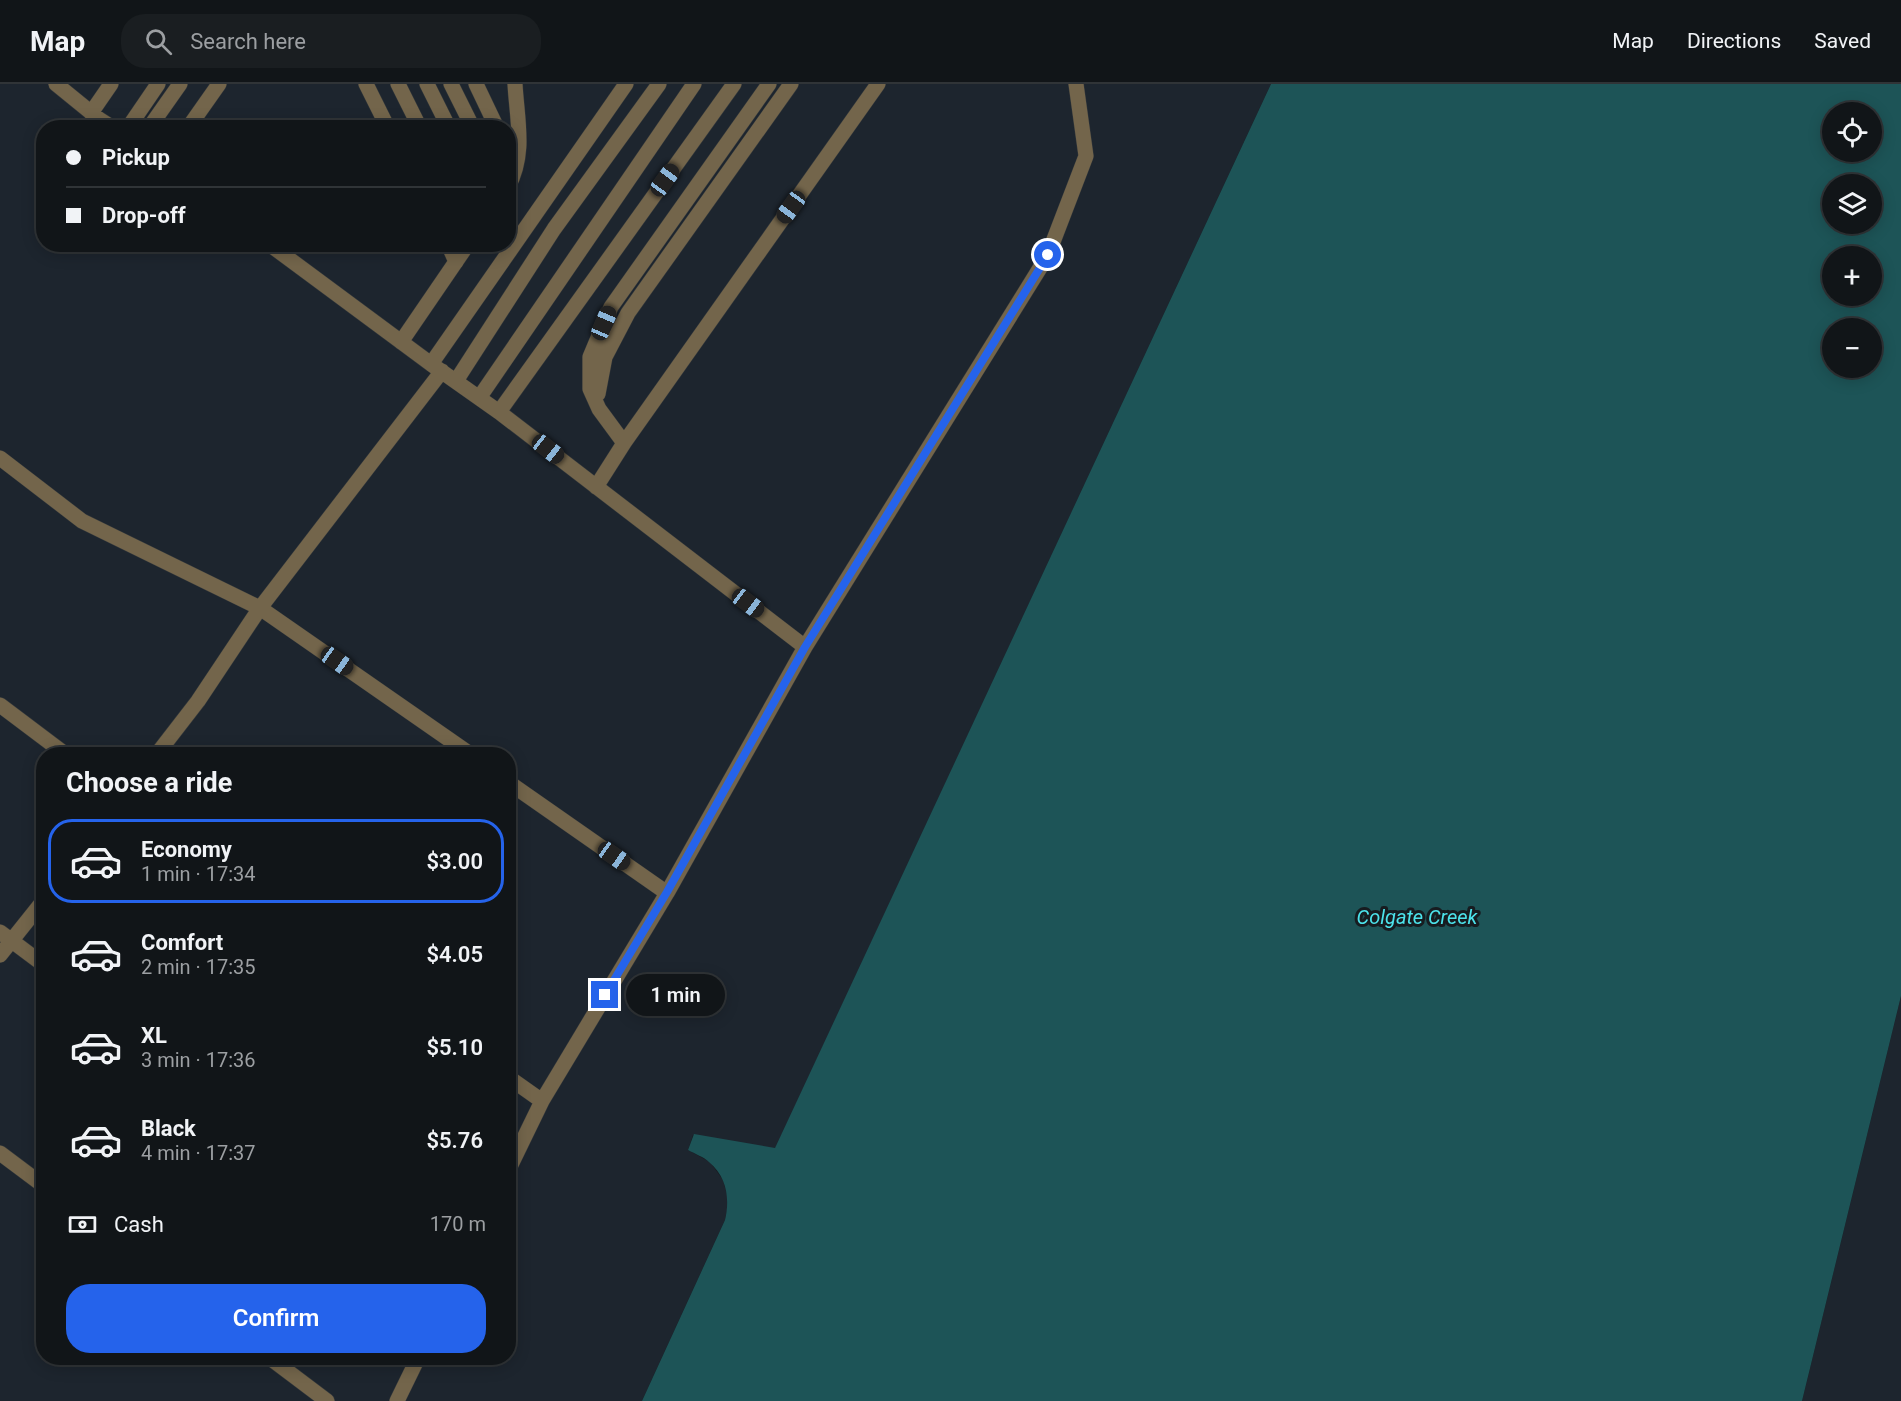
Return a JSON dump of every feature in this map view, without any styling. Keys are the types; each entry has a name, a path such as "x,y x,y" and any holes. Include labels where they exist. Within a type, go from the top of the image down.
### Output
{"lane":[{"path":"91,113 111,84"},
{"path":"133,120 158,84"},
{"path":"155,120 180,84"},
{"path":"194,120 219,84"},
{"path":"366,84 384,120"},
{"path":"398,84 416,120"},
{"path":"427,84 446,120"},
{"path":"451,84 469,120"},
{"path":"476,84 493,120"},
{"path":"516,248 626,84"},
{"path":"456,381 554,229 659,84"},
{"path":"479,398 694,84"},
{"path":"499,412 734,84"},
{"path":"624,443 599,409 590,389 590,357 611,307 769,84"},
{"path":"599,409 597,388 605,357 628,313 791,84"},
{"path":"596,487 624,443 879,84"},
{"path":"516,1155 542,1101 667,892 805,647 1048,255 1086,156 1076,84"},
{"path":"62,86 101,120"},
{"path":"514,86 520,154 516,168"},
{"path":"280,252 499,412 805,647"},
{"path":"452,252 456,262"},
{"path":"401,342 463,252"},
{"path":"162,747 198,701 260,608 436,368 514,252"},
{"path":"0,458 82,521 260,608 460,747"},
{"path":"0,705 56,747"},
{"path":"516,788 667,892"},
{"path":"0,955 6,937 36,908"},
{"path":"6,937 36,959"},
{"path":"516,1083 542,1101"},
{"path":"0,1153 36,1180"},
{"path":"279,1365 327,1401"},
{"path":"397,1401 415,1365"}],"shaded area":[{"path":"0,84 1271,84 775,1149 693,1135 688,1150 710,1162 723,1180 729,1202 725,1220 642,1401 0,1401"},
{"path":"1901,996 1901,1401 1802,1401"}],"water":[{"name":"Colgate Creek","path":"1271,84 1901,84 1901,996 1802,1401 642,1401 725,1220 726,1189 715,1168 702,1157 688,1150 694,1134 775,1148"}],"route":[{"path":"605,995 667,892 805,647 1048,255"}]}
